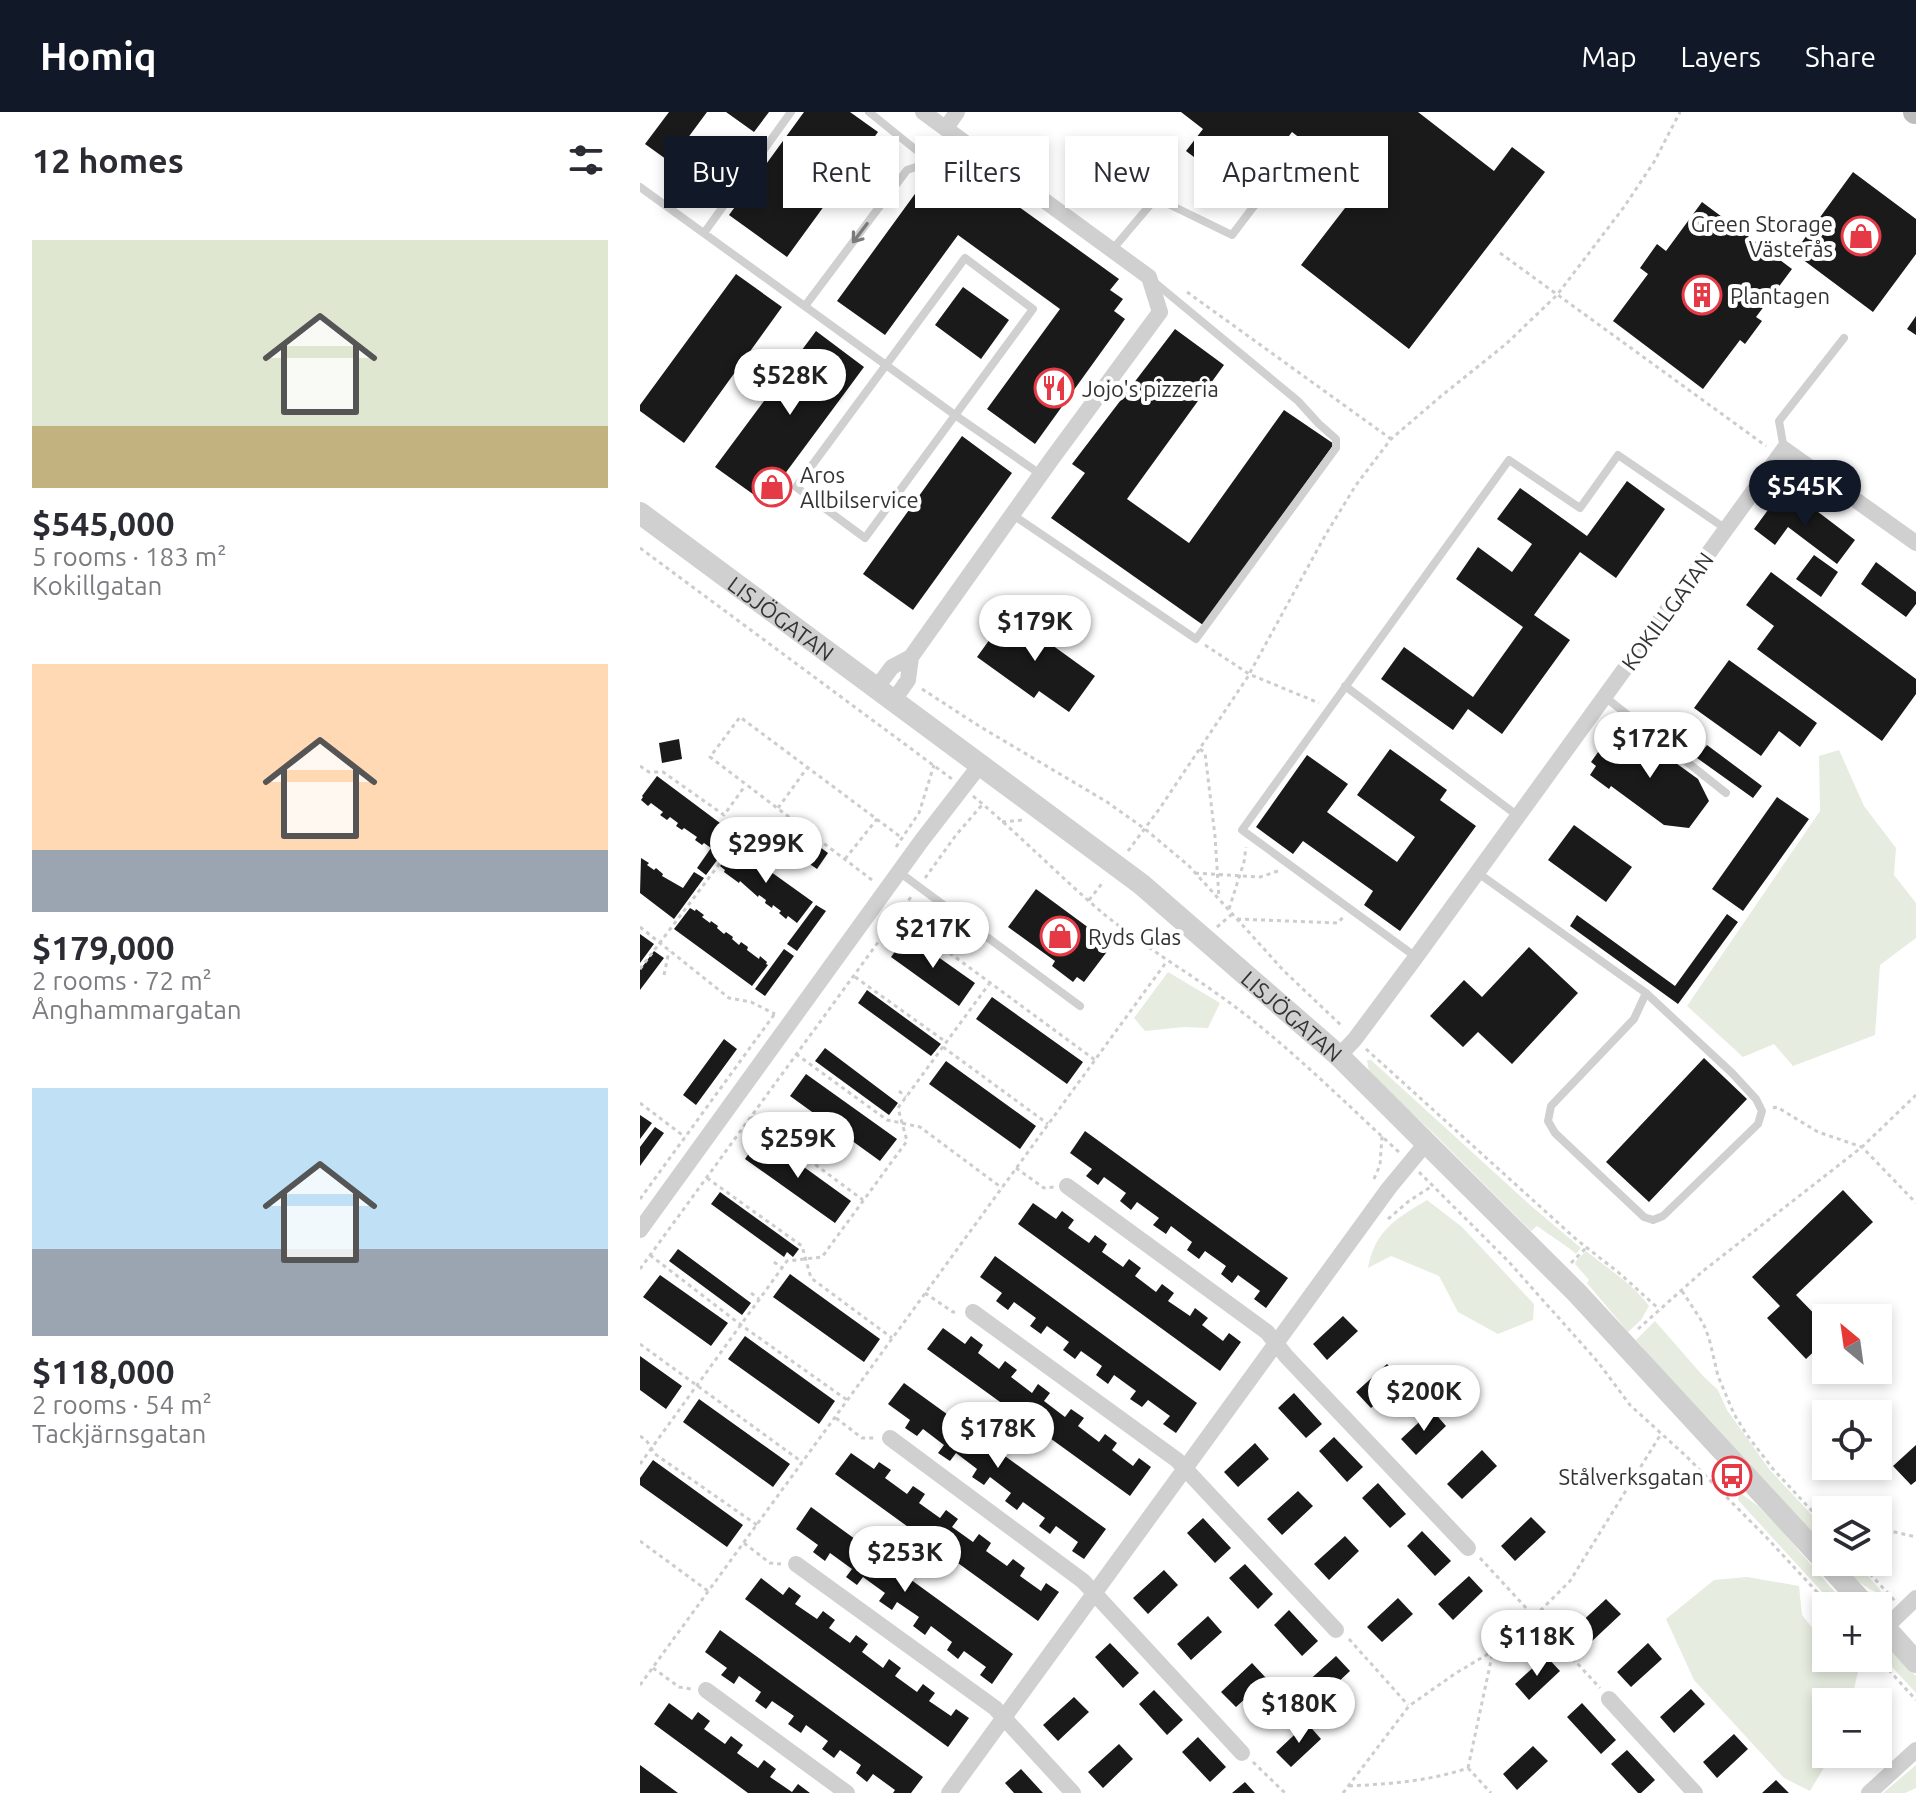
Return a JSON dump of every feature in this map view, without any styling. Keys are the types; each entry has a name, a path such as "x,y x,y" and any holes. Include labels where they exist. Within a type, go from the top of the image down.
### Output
{"street":[{"path":"885,693 892,667 911,657 1040,474 1160,312 1149,277 923,112"},
{"path":"949,131 957,112"},
{"path":"1776,448 1916,543"},
{"name":"KOKILLGATAN","path":"1339,1056 1416,957 1726,529 1776,448"},
{"name":"LISJÖGATAN","path":"640,513 1141,884 1339,1056 1577,1293 1853,1592"},
{"path":"885,693 908,680 911,657"},
{"path":"640,1230 980,765"},
{"path":"949,1793 1389,1188 1427,1142"},
{"path":"1067,1186 1267,1332 1468,1548"},
{"path":"973,1312 1175,1458 1336,1630"},
{"path":"890,1438 1083,1581 1242,1753"},
{"path":"796,1564 995,1708 1073,1793"},
{"path":"1892,1617 1910,1604"},
{"path":"1892,1635 1916,1662"},
{"path":"706,1690 847,1793"},
{"path":"1609,1699 1695,1793"},
{"path":"1869,1793 1916,1750"}],"lane":[{"path":"704,233 791,112"},
{"path":"869,112 915,149"},
{"path":"946,136 949,131"},
{"path":"805,306 907,170 915,167"},
{"path":"640,187 1040,474"},
{"path":"1112,250 1156,198 1232,235 1253,208"},
{"path":"965,258 1033,309 865,538 796,487 887,364 965,258"},
{"path":"1012,514 1196,639 1336,448 1336,439 1298,401 1149,277"},
{"path":"1776,448 1779,421 1844,338"},
{"path":"1416,957 1242,830 1345,686 1509,460 1580,508 1618,455 1726,529"},
{"path":"1345,686 1518,816"},
{"path":"1605,697 1726,793"},
{"path":"899,872 1080,1006"},
{"path":"1477,872 1646,993 1756,1099 1762,1111 1758,1124 1663,1216 1653,1220 1644,1217 1555,1133 1548,1121 1551,1106 1634,1019 1646,993"}],"path":[{"path":"1123,857 1249,674 1356,485 1391,439 1506,344 1557,295 1624,207 1654,162 1680,112"},
{"path":"1500,253 1776,448"},
{"path":"1177,288 1191,294 1391,439"},
{"path":"640,548 934,765 919,813 894,850"},
{"path":"1196,639 1249,674 1330,708"},
{"path":"908,680 1107,802 1176,854 1284,971 1355,1039 1659,1309"},
{"path":"866,889 872,880 710,757 740,717 902,838"},
{"path":"1200,749 1205,753 1219,898"},
{"path":"640,766 649,772 663,772 724,815 746,785"},
{"path":"778,808 807,768"},
{"path":"640,1269 956,835 983,804 1104,914 1230,1003 1382,1136"},
{"path":"845,859 877,819"},
{"path":"1002,822 1023,820"},
{"path":"640,969 745,830"},
{"path":"1216,929 1230,912 1247,845 1252,837"},
{"path":"1195,873 1260,877 1282,869 1288,863"},
{"path":"1089,900 1107,877"},
{"path":"1237,919 1338,923 1350,908"},
{"path":"898,915 1095,1060"},
{"path":"640,927 729,998 751,1002 775,1014"},
{"path":"664,975 670,949"},
{"path":"640,1685 1167,961"},
{"path":"853,976 1048,1124"},
{"path":"640,1464 787,1261 822,1257 907,1141 898,1108 989,984"},
{"path":"640,1199 784,1002"},
{"path":"796,1054 887,1120 920,1127 1002,1188"},
{"path":"924,1061 930,1065"},
{"path":"899,1091 906,1097"},
{"path":"1635,1332 1681,1290 1862,1147 1916,1095"},
{"path":"640,1103 685,1137"},
{"path":"1762,1111 1777,1107 1818,1132 1862,1147 1916,1203"},
{"path":"751,1117 863,1201"},
{"path":"1016,1168 1044,1188 1067,1186"},
{"path":"707,1178 802,1246 811,1278 892,1338"},
{"path":"1432,1186 1492,1243 1598,1362 1630,1405 1717,1487 1817,1592"},
{"path":"1571,1263 1587,1247"},
{"path":"650,1255 847,1401"},
{"path":"774,1262 782,1268"},
{"path":"1681,1290 1703,1323 1718,1376 1734,1414 1773,1469 1812,1508"},
{"path":"751,1293 759,1299"},
{"path":"925,1293 953,1312 973,1312"},
{"path":"640,1344 802,1462"},
{"path":"1598,1362 1605,1356"},
{"path":"835,1417 862,1438 890,1438"},
{"path":"1343,1793 1409,1706 1522,1629 1570,1581 1661,1434"},
{"path":"640,1436 655,1454 757,1525"},
{"path":"1892,1531 1916,1537"},
{"path":"640,1541 708,1591"},
{"path":"744,1543 770,1563 796,1564"},
{"path":"1468,1548 1535,1616 1609,1699"},
{"path":"1876,1576 1910,1604"},
{"path":"1336,1630 1351,1641 1409,1706"},
{"path":"1468,1768 1493,1651"},
{"path":"653,1668 679,1687 706,1690"},
{"path":"1891,1672 1916,1700"},
{"path":"1242,1753 1285,1793"},
{"path":"1348,1786 1451,1774 1468,1768"},
{"path":"1468,1768 1491,1793"}],"shaded area":[{"path":"1839,750 1864,806 1896,848 1894,875 1916,903 1916,938 1880,965 1875,1035 1793,1066 1774,1044 1743,1057 1687,1006 1820,811 1819,756"},
{"path":"1168,972 1220,1003 1208,1028 1145,1031 1134,1018"},
{"path":"1367,1060 1371,1060 1581,1248 1576,1254 1537,1226 1531,1231 1373,1077"},
{"path":"1427,1200 1462,1227 1534,1304 1533,1320 1498,1334 1458,1312 1439,1276 1391,1256 1368,1268 1376,1244 1388,1227"},
{"path":"1586,1251 1628,1284 1649,1306 1641,1320 1628,1332 1575,1264"},
{"path":"1655,1321 1718,1390 1727,1410 1769,1469 1812,1515 1812,1533 1683,1395 1636,1340"},
{"path":"1739,1492 1758,1506 1812,1566 1812,1576 1821,1576 1835,1592 1822,1592 1738,1500"},
{"path":"1868,1576 1881,1592 1875,1592 1853,1577"},
{"path":"1747,1577 1799,1586 1802,1615 1812,1628 1812,1672 1858,1672 1854,1688 1812,1688 1812,1768 1824,1768 1810,1791 1784,1778 1694,1680 1666,1619 1714,1580"},
{"path":"1892,1652 1916,1676 1916,1693 1892,1667"},
{"path":"1916,1765 1916,1788 1905,1793 1883,1793"}],"building":[{"path":"669,112 707,112 689,136 664,136 664,158 645,144"},
{"path":"726,112 769,112 754,132"},
{"path":"804,112 850,112 878,132 875,136 787,136"},
{"path":"1181,112 1418,112 1494,171 1512,147 1545,172 1409,349 1301,265 1345,208 1388,208 1388,136 1297,136 1292,132 1289,136 1198,136 1203,129"},
{"path":"783,141 783,208 823,208 787,257 729,215 734,208 767,208 767,163"},
{"path":"1194,141 1194,157 1186,151"},
{"name":"Green Storage Västerås","path":"1853,172 1916,219 1916,254 1873,312 1794,253"},
{"path":"915,194 915,208 1021,208 1119,279 1110,290 1123,299 1114,311 1125,319 1035,444 987,409 1060,309 958,235 885,335 837,301"},
{"name":"Plantagen","path":"1702,202 1792,269 1756,317 1762,321 1745,344 1740,340 1703,389 1613,321 1648,274 1640,268 1657,244 1666,251"},
{"path":"736,274 782,307 684,443 640,411 640,405"},
{"path":"963,287 1009,320 981,359 935,325"},
{"path":"1916,316 1916,335 1907,329"},
{"path":"1175,329 1224,365 1127,499 1189,543 1284,410 1334,444 1203,625 1051,518 1085,473 1072,464"},
{"path":"816,331 864,367 764,502 715,467"},
{"path":"962,436 1012,473 913,610 863,574"},
{"path":"1627,481 1665,509 1616,578 1580,552 1534,615 1570,640 1502,734 1468,709 1453,730 1381,679 1404,647 1473,697 1523,627 1456,579 1478,547 1512,572 1532,544 1497,519 1520,488 1587,536"},
{"path":"1779,495 1800,510 1805,502 1855,540 1837,564 1788,527 1775,545 1754,529"},
{"path":"1814,555 1838,572 1821,597 1796,579"},
{"path":"1876,562 1916,592 1916,604 1906,617 1861,584"},
{"path":"1771,572 1916,679 1916,694 1882,741 1757,649 1774,626 1746,605"},
{"path":"1011,610 1029,623 1027,627 1095,676 1069,712 1039,691 1034,698 977,657"},
{"path":"1729,660 1817,723 1800,747 1779,731 1761,756 1694,708"},
{"path":"1627,723 1647,737 1644,740 1698,779 1709,801 1689,828 1664,825 1611,786 1609,789 1590,775 1596,766 1591,762 1601,748 1606,752"},
{"path":"679,739 682,759 662,763 659,743"},
{"path":"1707,745 1762,786 1753,798 1697,758"},
{"path":"1390,749 1447,790 1440,800 1476,826 1400,931 1364,905 1373,891 1303,841 1293,854 1256,827 1307,755 1348,784 1327,812 1397,862 1415,837 1357,795"},
{"path":"657,776 735,836 706,875 697,868 711,848 695,840 697,837 684,828 682,830 676,826 678,823 670,817 667,820 660,815 663,812 651,803 648,806 641,800"},
{"path":"1777,797 1809,819 1743,911 1712,889"},
{"path":"1574,825 1632,867 1606,902 1548,860"},
{"path":"801,833 828,853 817,869 788,849"},
{"path":"735,846 813,902 797,923 788,916 786,919 779,913 781,911 773,905 772,908 765,903 766,900 724,872 720,866"},
{"path":"641,858 662,876 683,888 694,872 704,878 674,919 640,893"},
{"name":"Ryds Glas","path":"1036,889 1112,945 1084,982 1077,977 1073,982 1052,966 1055,961 1008,927"},
{"path":"816,905 826,911 797,951 787,944"},
{"path":"690,908 696,909 724,934 726,932 739,945 741,942 748,947 747,950 767,962 768,965 752,986 674,929"},
{"path":"1727,914 1738,922 1678,1004 1570,926 1577,915 1675,986"},
{"path":"640,934 654,944 640,963"},
{"path":"907,935 975,983 959,1006 891,957"},
{"path":"1529,947 1578,993 1512,1064 1478,1032 1463,1047 1430,1016 1464,980 1482,997"},
{"path":"784,949 794,956 765,996 755,989"},
{"path":"654,951 664,958 640,990 640,970"},
{"path":"867,990 941,1044 931,1056 858,1003"},
{"path":"992,997 1083,1062 1067,1084 976,1019"},
{"path":"724,1039 737,1049 696,1105 683,1095"},
{"path":"825,1048 898,1103 889,1115 815,1061"},
{"path":"1704,1058 1747,1099 1649,1202 1606,1162"},
{"path":"946,1061 1036,1126 1020,1149 929,1084"},
{"path":"806,1074 897,1139 880,1161 790,1096"},
{"path":"640,1115 652,1123 640,1139"},
{"path":"655,1127 664,1133 640,1166 640,1147"},
{"path":"1085,1131 1288,1278 1266,1308 1254,1299 1260,1291 1238,1275 1232,1283 1221,1274 1226,1266 1205,1251 1199,1259 1187,1250 1192,1242 1171,1226 1166,1234 1153,1225 1159,1218 1137,1202 1131,1210 1120,1201 1126,1193 1104,1177 1098,1185 1086,1176 1092,1169 1070,1153"},
{"path":"761,1136 851,1201 835,1223 745,1159"},
{"path":"1843,1190 1873,1222 1796,1295 1812,1312 1812,1353 1806,1359 1767,1318 1780,1306 1752,1277"},
{"path":"720,1192 799,1249 793,1257 787,1252 784,1257 711,1204"},
{"path":"1033,1203 1056,1219 1062,1211 1074,1220 1068,1228 1089,1243 1095,1235 1107,1244 1102,1252 1123,1267 1129,1259 1141,1268 1135,1276 1156,1292 1162,1284 1174,1293 1168,1301 1190,1316 1195,1308 1208,1318 1202,1325 1223,1341 1229,1333 1241,1342 1220,1371 1018,1224"},
{"path":"678,1249 751,1303 742,1315 669,1261"},
{"path":"995,1256 1197,1403 1176,1433 1163,1424 1170,1416 1148,1400 1142,1407 1130,1399 1136,1391 1114,1375 1108,1384 1096,1375 1102,1366 1081,1351 1075,1359 1063,1350 1069,1342 1047,1326 1041,1334 1030,1326 1036,1318 1014,1302 1008,1310 996,1301 1002,1293 980,1277"},
{"path":"790,1274 880,1339 864,1362 773,1297"},
{"path":"660,1275 728,1323 711,1346 643,1297"},
{"path":"1343,1316 1358,1331 1327,1360 1313,1344"},
{"path":"943,1328 965,1344 971,1336 983,1345 978,1353 999,1369 1005,1361 1017,1370 1011,1377 1032,1393 1038,1384 1050,1393 1044,1401 1065,1417 1071,1409 1084,1418 1078,1426 1099,1442 1105,1434 1117,1443 1112,1450 1133,1466 1139,1458 1151,1467 1130,1496 927,1349"},
{"path":"745,1336 835,1401 819,1424 728,1359"},
{"path":"640,1356 682,1386 666,1409 640,1390"},
{"path":"1387,1364 1402,1379 1371,1408 1356,1392"},
{"path":"904,1383 1106,1529 1084,1559 1072,1551 1078,1542 1056,1526 1050,1534 1039,1526 1045,1518 1023,1502 1017,1510 1005,1501 1011,1493 990,1477 984,1485 972,1477 977,1469 956,1453 950,1461 938,1453 944,1445 923,1429 917,1436 905,1428 910,1420 888,1404"},
{"path":"1294,1393 1322,1424 1306,1438 1278,1408"},
{"path":"699,1399 790,1464 773,1487 683,1422"},
{"path":"1432,1410 1446,1426 1416,1455 1401,1439"},
{"path":"1334,1437 1363,1467 1347,1482 1319,1451"},
{"path":"1255,1443 1269,1459 1238,1487 1224,1472"},
{"path":"1916,1445 1916,1481 1911,1485 1893,1466"},
{"path":"1482,1450 1497,1466 1462,1499 1447,1484"},
{"path":"851,1453 874,1469 879,1462 891,1470 885,1478 907,1494 913,1486 925,1494 919,1503 940,1518 946,1510 958,1519 952,1527 973,1542 979,1534 991,1543 986,1551 1007,1566 1013,1559 1025,1568 1020,1576 1041,1591 1046,1583 1059,1592 1038,1621 835,1474"},
{"path":"653,1460 743,1525 727,1547 640,1485 640,1478"},
{"path":"1378,1483 1406,1514 1390,1528 1362,1498"},
{"path":"1298,1491 1313,1506 1282,1535 1267,1519"},
{"path":"811,1507 1013,1654 992,1684 980,1675 986,1667 964,1651 958,1659 947,1650 952,1642 931,1626 925,1635 913,1626 919,1617 897,1602 892,1610 879,1601 885,1593 863,1577 857,1585 846,1577 852,1569 830,1553 825,1561 813,1552 818,1545 796,1529"},
{"path":"1531,1517 1546,1532 1515,1561 1501,1546"},
{"path":"1203,1518 1231,1548 1215,1563 1187,1533"},
{"path":"1422,1531 1451,1561 1435,1576 1407,1546"},
{"path":"1345,1536 1359,1551 1329,1580 1314,1564"},
{"path":"1245,1564 1273,1594 1258,1609 1229,1578"},
{"path":"1164,1570 1178,1585 1148,1614 1133,1598"},
{"path":"1469,1576 1483,1591 1453,1620 1438,1604"},
{"path":"761,1578 783,1595 789,1587 801,1596 795,1604 817,1619 823,1611 835,1620 829,1628 850,1643 856,1635 868,1644 862,1652 883,1668 889,1659 901,1668 895,1676 917,1692 923,1684 935,1693 929,1701 951,1716 956,1709 969,1718 948,1747 745,1599"},
{"path":"1398,1598 1413,1614 1382,1642 1367,1627"},
{"path":"1606,1599 1621,1614 1590,1643 1576,1627"},
{"path":"1289,1610 1318,1641 1302,1656 1274,1625"},
{"path":"1208,1616 1222,1632 1191,1660 1177,1644"},
{"path":"720,1630 923,1777 911,1793 893,1793 895,1790 873,1774 867,1782 856,1773 861,1765 840,1750 834,1758 822,1749 828,1741 806,1725 801,1733 788,1724 794,1716 772,1701 766,1709 755,1701 761,1692 739,1676 734,1684 721,1675 727,1668 705,1652"},
{"path":"1110,1643 1139,1673 1123,1688 1095,1657"},
{"path":"1648,1643 1662,1659 1631,1687 1617,1672"},
{"path":"1336,1656 1350,1671 1319,1700 1305,1684"},
{"path":"1546,1656 1560,1671 1529,1700 1515,1684"},
{"path":"1252,1663 1267,1679 1236,1707 1221,1692"},
{"path":"1691,1689 1705,1704 1674,1733 1660,1717"},
{"path":"1154,1690 1183,1720 1167,1735 1139,1704"},
{"path":"1074,1697 1089,1712 1058,1741 1043,1725"},
{"path":"669,1703 692,1720 698,1712 710,1721 704,1729 725,1744 731,1736 743,1745 737,1753 758,1768 764,1760 776,1769 770,1777 792,1792 798,1784 810,1793 748,1793 654,1724"},
{"path":"1582,1703 1616,1740 1601,1754 1567,1717"},
{"path":"1307,1723 1321,1739 1291,1767 1276,1752"},
{"path":"1734,1734 1748,1749 1717,1778 1703,1762"},
{"path":"1198,1737 1226,1767 1210,1782 1182,1752"},
{"path":"1119,1744 1133,1759 1103,1788 1088,1772"},
{"path":"1533,1746 1548,1761 1517,1790 1503,1774"},
{"path":"1627,1750 1655,1780 1641,1793 1611,1764"},
{"path":"640,1765 678,1793 640,1793"},
{"path":"1021,1769 1043,1793 1014,1793 1005,1783"},
{"path":"1776,1780 1789,1793 1762,1793"},
{"path":"1245,1782 1255,1793 1232,1793"}],"place":[{"name":"Green Storage Västerås","path":"1861,236"},
{"name":"Plantagen","path":"1702,295"},
{"name":"Jojo's pizzeria","path":"1054,388"},
{"name":"Aros Allbilservice","path":"772,487"},
{"name":"Ryds Glas","path":"1060,936"},
{"name":"Stålverksgatan","path":"1732,1476"}]}
